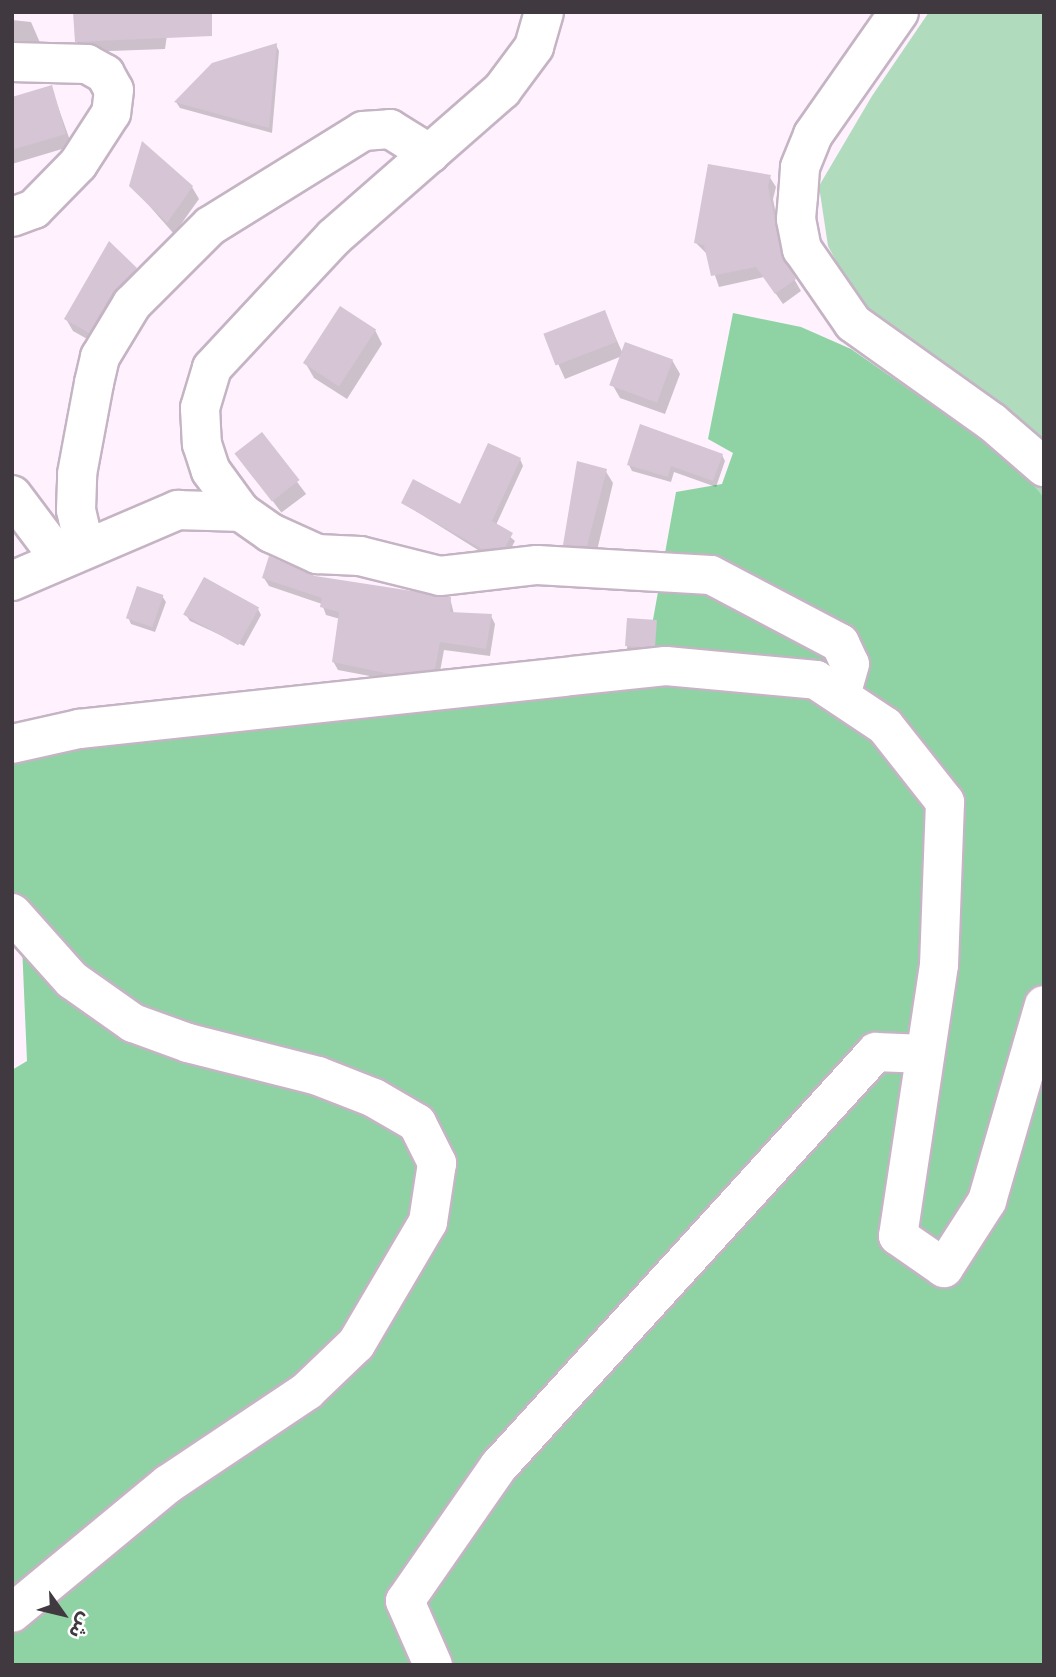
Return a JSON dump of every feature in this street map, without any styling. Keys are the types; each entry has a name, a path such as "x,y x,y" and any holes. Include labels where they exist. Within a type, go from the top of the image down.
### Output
{"street":[{"path":"544,12 534,47 502,90 334,237 212,368 201,396 202,444 220,488 241,512 271,533 317,554 360,556 440,576 537,565 711,575 840,643 850,664 841,696"},
{"path":"900,12 813,135 799,182 796,219 802,249 853,323 992,422 1044,467"},
{"path":"12,62 87,64 105,74 114,90 111,113 78,164 34,209 12,217"},
{"path":"73,554 77,474 93,383 110,336 132,304 210,226 363,131 390,129 430,154"},
{"path":"12,495 73,554"},
{"path":"12,581 178,510 241,512"},
{"path":"23,736 666,666 816,680 885,726 945,802 939,965 898,1236 944,1268 987,1201 1044,1005"},
{"path":"12,1613 168,1484 307,1391 356,1344 428,1222 437,1163 416,1123 374,1098 318,1076 188,1044 133,1023 72,980 20,930"},
{"path":"433,1665 405,1601 499,1465 876,1052 925,1054"}],"green space":[{"path":"929,12 1044,12 1044,498 862,309 828,246 819,186 872,96"},
{"path":"733,313 801,327 851,349 1015,463 1044,498 1044,1665 12,1665 12,1070 27,1061 21,922 12,920 12,758 647,653 676,492 722,484 733,453 708,439"}],"building":[{"path":"73,12 212,12 212,36 75,42"},
{"path":"277,43 269,128 174,102 212,63"},
{"path":"52,85 66,134 12,150 12,97"},
{"path":"142,141 193,186 167,223 129,186"},
{"path":"708,164 771,175 768,186 781,253 796,279 775,294 756,267 711,276 704,245 694,243"},
{"path":"109,241 137,268 113,292 89,333 64,319"},
{"path":"340,306 376,329 339,386 303,363"},
{"path":"605,310 617,342 556,365 543,334"},
{"path":"625,342 673,359 657,403 609,385"},
{"path":"640,424 723,454 713,481 671,466 668,477 627,465"},
{"path":"262,432 300,480 272,502 234,454"},
{"path":"488,443 521,458 492,521 513,533 505,547 482,549 401,503 413,479 460,504"},
{"path":"577,461 607,469 587,546 563,545"},
{"path":"269,556 315,576 451,597 450,612 492,614 486,649 440,642 435,669 390,674 332,662 339,612 320,607 322,598 262,578"},
{"path":"204,577 259,608 238,645 183,615"},
{"path":"137,586 163,595 152,627 126,618"},
{"path":"627,618 657,620 655,648 625,646"}]}
